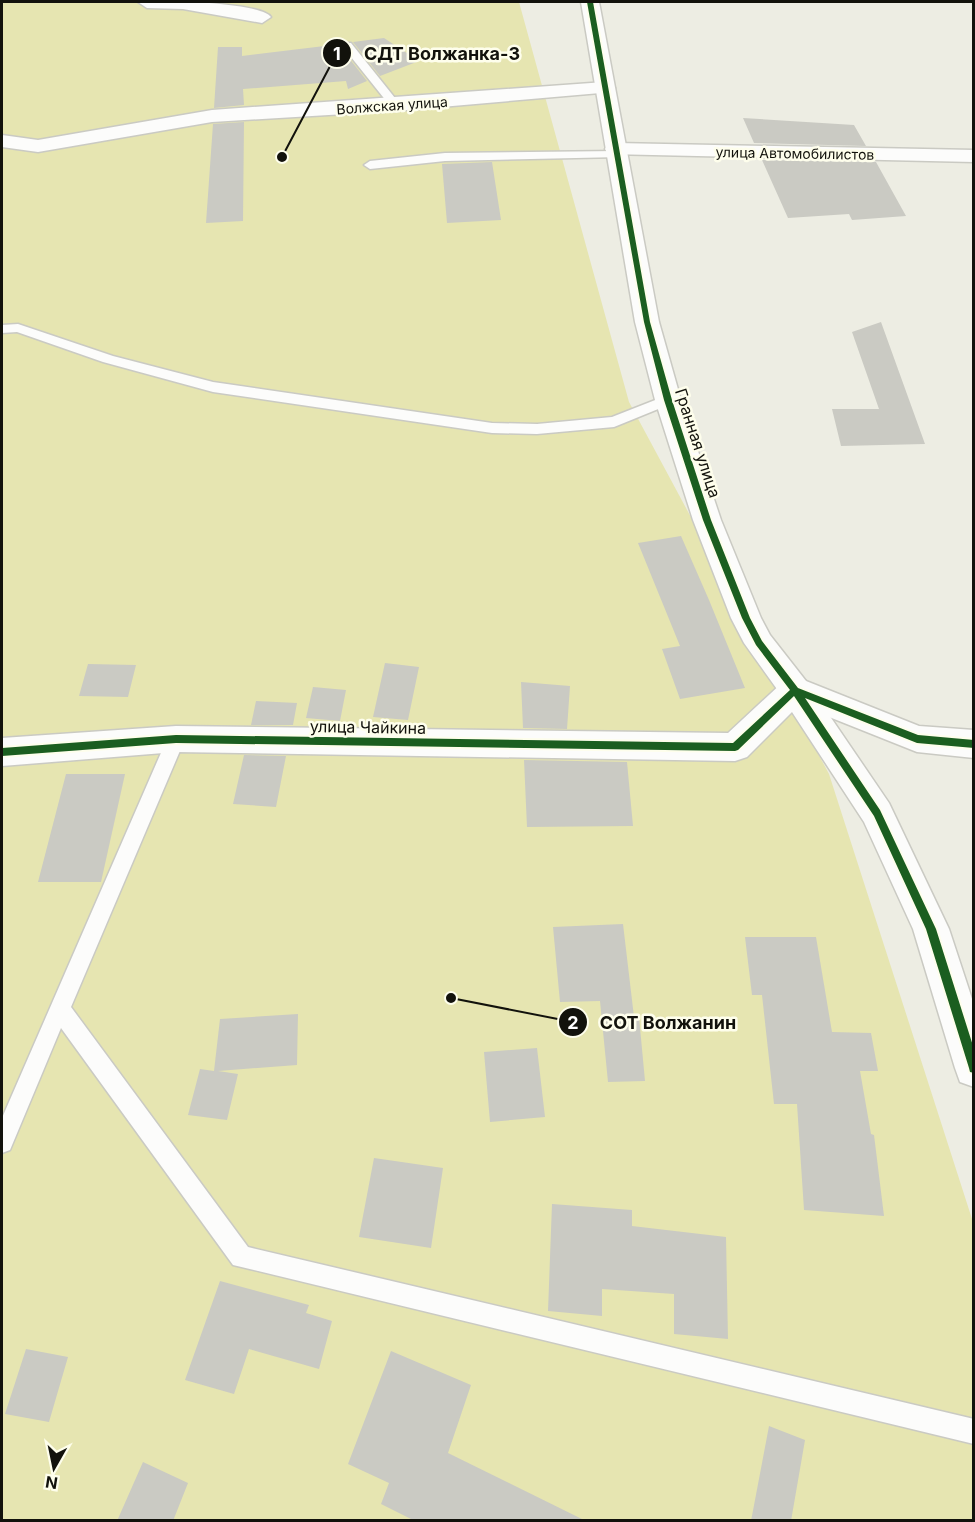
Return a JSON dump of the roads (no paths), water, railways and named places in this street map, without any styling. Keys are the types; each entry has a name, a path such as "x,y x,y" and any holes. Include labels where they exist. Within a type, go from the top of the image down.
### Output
{"street":[{"path":"147,2 184,2 262,17"},
{"name":"Гранная улица","path":"590,2 647,322 668,400 707,520 746,618 759,643 795,690 877,813 931,929 974,1068"},
{"name":"Волжская улица","path":"2,141 38,146 212,116 395,105 605,88"},
{"name":"улица Автомобилистов","path":"616,152 974,156"},
{"path":"795,690 917,739 974,744"},
{"name":"улица Чайкина","path":"2,752 176,739 735,747 795,690"}],"lane":[{"path":"347,45 395,105"},
{"path":"370,165 445,157 616,152"},
{"path":"2,329 18,328 108,359 223,389 492,428 537,429 614,422 668,400"},
{"path":"2,1142 176,739"},
{"path":"59,1008 241,1257 974,1432"}],"place":[{"name":"СДТ Волжанка-3","path":"282,157"},
{"name":"СОТ Волжанин","path":"451,998"}]}
